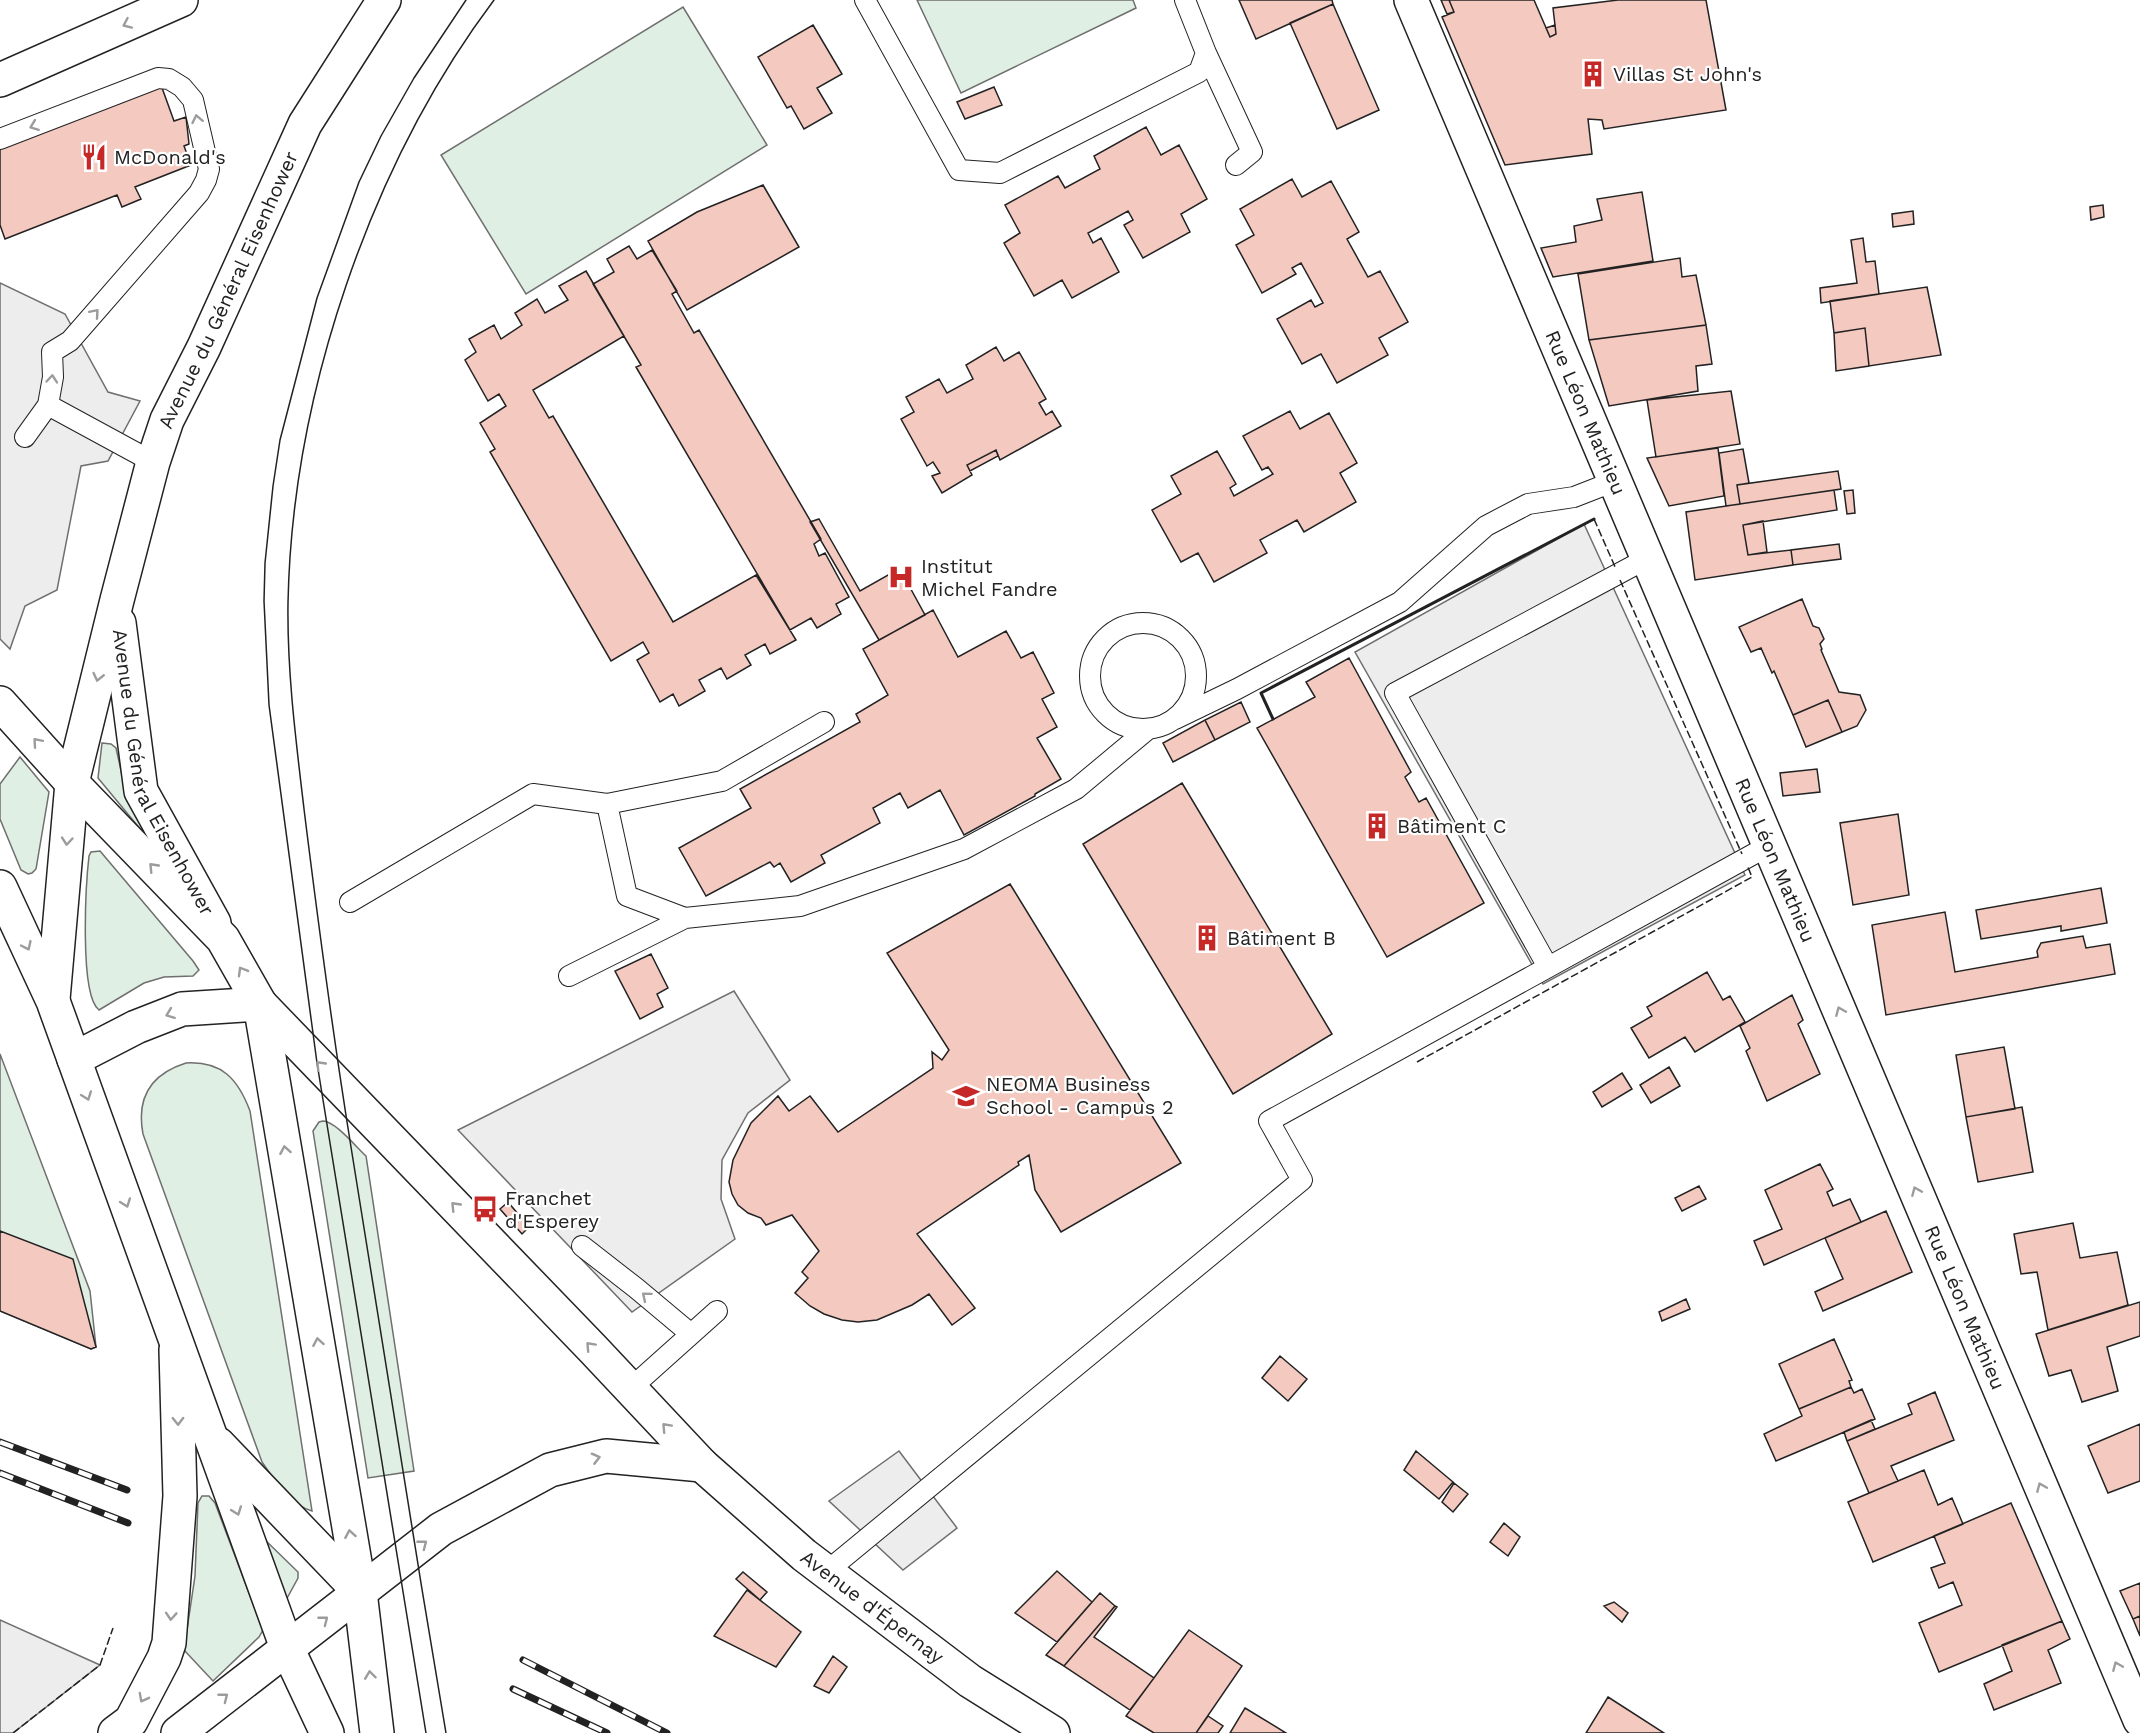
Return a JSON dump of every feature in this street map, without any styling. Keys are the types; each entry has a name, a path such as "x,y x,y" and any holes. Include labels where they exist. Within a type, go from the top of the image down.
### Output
{"main road":[{"path":"0,80 181,0"},
{"name":"Avenue du Général Eisenhower","path":"53,1001 72,783 153,462 167,420 204,348 305,124 384,0"},
{"name":"Rue Léon Mathieu","path":"1411,0 2140,1720"},
{"name":"Avenue du Général Eisenhower","path":"117,600 141,791 223,939"},
{"path":"0,703 72,783 223,939 260,1004 360,1592 377,1733"},
{"path":"0,887 53,1001 287,1648 327,1733"},
{"path":"74,1059 136,1027 182,1009 260,1004"},
{"name":"Avenue d'Épernay","path":"260,1004 631,1388 702,1465 826,1572 970,1681 1053,1733"},
{"path":"115,1733 130,1721 164,1658 169,1643 180,1496 176,1341"},
{"path":"210,1436 360,1592"},
{"path":"178,1733 441,1529 550,1470 606,1456 702,1465"}],"lane":[{"path":"866,0 959,170 1000,173 1199,72 1206,53"},
{"path":"1185,0 1206,53 1252,152 1236,165"},
{"path":"0,139 158,78 169,79 182,87 193,100 209,169 199,193 70,341 52,352 53,377 48,405 25,437"},
{"path":"48,405 153,462"},
{"path":"1175,719 1191,701 1197,684 1196,666 1191,650 1179,636 1164,626 1147,622 1129,624 1113,632 1100,644 1092,660 1090,677 1093,694 1101,710 1114,721 1131,728 1148,729 1165,725 1400,602 1486,526 1528,504 1574,497 1615,481"},
{"path":"1548,967 1395,693 1648,558"},
{"path":"350,902 533,794 607,804 722,781 824,722"},
{"path":"569,976 685,918 800,906 964,849 1076,789 1148,729"},
{"path":"607,804 627,896 685,918"},
{"path":"826,1572 1302,1180 1269,1121 1770,846"},
{"path":"582,1246 691,1334"},
{"path":"631,1388 717,1311"}],"green space":[{"path":"917,0 1133,0 1136,8 961,93"},
{"path":"683,7 767,145 526,294 441,155"},
{"path":"102,743 111,744 116,748 124,784 156,848 98,778"},
{"path":"20,757 49,792 36,869 28,874 21,870 0,819 0,784"},
{"path":"100,851 199,970 193,976 164,977 144,983 99,1010 93,1000 89,983 85,937 89,856 91,852"},
{"path":"0,1054 90,1291 96,1347 91,1349 0,1311"},
{"path":"186,1063 210,1065 227,1074 240,1090 250,1111 312,1511 290,1498 262,1462 143,1134 142,1109 149,1089 164,1074"},
{"path":"323,1121 333,1125 366,1156 414,1471 368,1478 313,1131 319,1122"},
{"path":"202,1496 209,1496 215,1503 263,1630 259,1637 213,1681 184,1650 195,1576 198,1503"},
{"path":"262,1537 298,1572 298,1578 285,1602"}],"shaded area":[{"path":"0,283 65,314 108,392 140,401 108,461 81,466 57,590 25,606 10,649 0,639"},
{"path":"1584,524 1745,875 1543,984 1355,652"},
{"path":"734,991 790,1080 748,1113 722,1160 721,1199 735,1239 632,1312 458,1130"},
{"path":"899,1451 957,1528 903,1570 829,1501"},
{"path":"0,1620 100,1665 13,1733 0,1733"}],"building":[{"path":"1239,0 1332,0 1333,4 1256,39"},
{"path":"1441,0 1449,0 1454,12 1447,14"},
{"name":"Villas St John's","path":"1449,0 1534,0 1550,37 1556,34 1553,8 1618,0 1706,0 1726,110 1604,129 1602,120 1588,119 1592,154 1505,165 1442,17 1454,12"},
{"path":"1333,4 1379,110 1337,129 1290,23"},
{"path":"813,25 842,74 817,88 832,113 804,129 791,106 787,108 758,57"},
{"path":"1555,25 1556,34 1550,37 1546,28"},
{"name":"McDonald's","path":"161,85 174,121 186,117 189,144 184,146 191,165 135,187 141,199 122,207 117,195 5,239 0,225 0,149"},
{"path":"994,87 1002,105 965,119 957,102"},
{"path":"1146,127 1161,155 1179,145 1207,199 1181,214 1190,232 1143,258 1124,225 1133,220 1128,211 1088,233 1093,243 1101,238 1119,272 1072,298 1062,280 1034,296 1004,243 1020,233 1005,205 1058,176 1065,188 1100,169 1094,156"},
{"path":"1292,179 1302,197 1331,181 1359,232 1347,239 1368,277 1380,271 1408,322 1379,338 1388,355 1337,383 1321,354 1302,364 1277,319 1311,300 1315,307 1323,303 1301,263 1292,268 1296,274 1262,293 1236,245 1254,235 1240,209"},
{"path":"763,185 799,247 687,310 648,241 697,212"},
{"path":"1642,192 1653,261 1553,277 1541,248 1576,242 1574,226 1602,220 1597,199"},
{"path":"2103,205 2104,217 2091,220 2090,207"},
{"path":"1913,211 1914,224 1893,227 1892,214"},
{"path":"1863,238 1866,262 1875,261 1879,294 1821,303 1820,288 1857,283 1851,240"},
{"path":"629,246 637,259 652,250 677,291 672,294 694,333 699,330 821,539 814,544 819,556 825,553 849,597 836,604 841,614 817,628 811,618 790,630 636,367 641,365 593,284 614,272 607,259"},
{"path":"1680,258 1682,277 1696,275 1706,325 1589,340 1578,274"},
{"path":"586,271 624,336 533,390 549,418 553,416 673,622 756,575 796,640 770,654 765,644 745,655 751,665 727,679 721,668 699,680 705,691 679,706 673,694 660,702 637,660 649,653 643,642 611,661 490,452 495,449 480,423 506,406 499,394 488,401 465,360 476,352 469,339 494,325 501,339 522,325 515,313 537,299 545,313 568,300 559,286"},
{"path":"1927,287 1941,355 1869,366 1865,328 1834,333 1830,301"},
{"path":"1706,325 1712,364 1696,366 1698,391 1609,406 1589,340"},
{"path":"1865,328 1869,366 1836,371 1834,333"},
{"path":"996,347 1004,361 1019,352 1046,399 1039,403 1046,415 1052,411 1061,426 1000,460 996,450 967,465 972,475 942,493 932,476 940,473 933,462 927,466 901,419 914,412 906,397 939,379 947,393 973,379 966,365"},
{"path":"1731,391 1740,444 1656,457 1647,400"},
{"path":"1290,411 1300,429 1329,413 1357,463 1340,473 1356,502 1304,532 1297,520 1260,540 1267,553 1214,582 1198,553 1181,562 1152,510 1181,494 1171,476 1217,451 1236,484 1230,488 1234,496 1273,474 1268,467 1262,470 1243,436"},
{"path":"1718,448 1724,496 1669,506 1647,458"},
{"path":"1743,449 1749,483 1737,485 1740,504 1726,506 1719,453"},
{"path":"996,450 998,456 970,471 967,465"},
{"path":"1838,471 1841,489 1740,504 1737,485"},
{"path":"1834,490 1837,510 1743,525 1748,555 1791,550 1793,565 1695,580 1686,512"},
{"path":"1853,490 1855,513 1847,514 1844,491"},
{"path":"819,519 860,591 888,575 907,582 925,615 879,640 810,522"},
{"path":"1763,521 1767,552 1748,555 1743,525"},
{"path":"1839,544 1841,559 1793,565 1791,550"},
{"path":"1802,599 1813,626 1819,628 1824,639 1820,644 1821,650 1839,692 1860,695 1866,710 1857,726 1842,732 1828,700 1793,715 1774,671 1772,673 1761,648 1751,652 1739,627"},
{"path":"933,610 958,657 1006,631 1021,658 1033,652 1054,693 1042,699 1057,727 1037,738 1061,779 964,835 940,790 908,808 900,793 873,808 880,823 821,855 825,863 791,882 780,863 774,867 770,862 706,896 679,848 751,808 740,789 860,722 856,714 888,695 863,649"},
{"name":"Bâtiment C","path":"1349,658 1411,772 1405,777 1419,802 1426,798 1484,903 1387,957 1257,728 1315,697 1306,682"},
{"path":"1828,700 1842,732 1806,747 1793,715"},
{"path":"1241,702 1250,722 1215,740 1205,720"},
{"path":"1205,720 1215,740 1173,762 1163,743"},
{"path":"1817,769 1820,792 1783,796 1780,773"},
{"name":"Bâtiment B","path":"1182,783 1332,1034 1233,1094 1083,844"},
{"path":"1898,814 1909,895 1853,905 1840,823"},
{"path":"1010,884 1181,1163 1061,1232 1035,1190 1029,1155 1018,1162 1019,1165 917,1234 975,1308 952,1325 929,1294 912,1305 877,1320 858,1322 824,1314 795,1293 808,1278 802,1272 819,1251 792,1215 766,1225 761,1218 748,1213 738,1205 729,1182 733,1160 751,1123 778,1096 789,1111 810,1096 838,1132 933,1068 932,1052 942,1060 949,1050 887,953"},
{"path":"2101,888 2107,923 2061,931 2061,926 1981,939 1976,910"},
{"path":"1945,912 1955,972 2038,957 2037,951 2041,943 2083,936 2086,948 2110,944 2115,974 1886,1015 1872,925"},
{"path":"651,954 668,988 657,994 663,1007 640,1019 615,971"},
{"path":"1707,972 1723,1000 1730,996 1745,1022 1695,1052 1685,1037 1649,1058 1631,1028 1652,1016 1647,1007"},
{"path":"1792,995 1803,1020 1798,1024 1820,1074 1767,1101 1746,1051 1750,1048 1740,1026"},
{"path":"2004,1047 2015,1109 1966,1117 1956,1055"},
{"path":"1669,1067 1680,1086 1651,1103 1640,1085"},
{"path":"1622,1073 1632,1089 1602,1107 1593,1092"},
{"path":"2022,1107 2033,1172 1978,1182 1966,1117"},
{"path":"1820,1164 1833,1189 1827,1192 1833,1206 1850,1199 1861,1222 1764,1265 1754,1241 1782,1229 1765,1190"},
{"path":"1699,1186 1706,1199 1682,1211 1675,1198"},
{"path":"508,1202 529,1227 522,1234 500,1209"},
{"path":"1886,1211 1912,1272 1823,1311 1815,1292 1843,1279 1825,1238"},
{"path":"2073,1223 2080,1258 2117,1252 2128,1305 2048,1330 2037,1272 2021,1274 2014,1234"},
{"path":"0,1231 73,1259 96,1347 91,1349 0,1311"},
{"path":"1686,1299 1690,1309 1662,1321 1659,1312"},
{"path":"2140,1302 2140,1336 2107,1347 2118,1391 2082,1402 2071,1370 2049,1376 2036,1334"},
{"path":"1834,1339 1852,1380 1849,1381 1851,1387 1799,1409 1779,1364"},
{"path":"1280,1356 1307,1379 1288,1401 1262,1378"},
{"path":"1851,1387 1854,1393 1862,1389 1875,1419 1776,1461 1764,1434 1802,1416 1799,1409"},
{"path":"1935,1392 1954,1440 1891,1466 1898,1481 1869,1493 1847,1441 1912,1414 1908,1404"},
{"path":"1871,1420 1875,1429 1847,1441 1844,1432"},
{"path":"2140,1424 2140,1481 2108,1493 2088,1446"},
{"path":"1416,1451 1453,1482 1439,1499 1404,1470"},
{"path":"1924,1470 1938,1505 1952,1498 1963,1524 1873,1562 1848,1502"},
{"path":"1454,1483 1468,1494 1453,1512 1442,1502"},
{"path":"2011,1503 2062,1621 1939,1672 1919,1623 1962,1605 1953,1582 1939,1588 1931,1568 1945,1563 1934,1536"},
{"path":"1504,1523 1520,1537 1508,1556 1490,1542"},
{"path":"1057,1571 1092,1602 1057,1642 1015,1613"},
{"path":"743,1572 767,1592 760,1600 736,1579"},
{"path":"2140,1583 2140,1616 2133,1619 2120,1591"},
{"path":"747,1590 801,1632 776,1667 714,1636"},
{"path":"1100,1593 1115,1606 1064,1666 1046,1655"},
{"path":"1614,1602 1628,1613 1622,1622 1604,1606"},
{"path":"1115,1606 1117,1607 1094,1637 1154,1678 1130,1710 1064,1666"},
{"path":"2140,1616 2140,1636 2133,1619"},
{"path":"2062,1621 2070,1639 2048,1650 2061,1683 1994,1710 1984,1684 2012,1671 2002,1645"},
{"path":"1189,1630 1242,1666 1196,1733 1154,1733 1126,1716"},
{"path":"833,1656 847,1667 829,1693 814,1686"},
{"path":"1608,1697 1664,1733 1586,1733"},
{"path":"1245,1708 1286,1733 1230,1733"},
{"path":"1208,1716 1223,1726 1218,1733 1196,1733"}],"tram line":[{"path":"426,1733 317,1063 269,705 264,601 265,563 280,440 317,298 359,182 381,136 414,78 466,0"},
{"path":"446,1733 374,1294 326,978 295,732 289,655 288,603 293,524 304,445 322,365 346,286 375,209 410,135 450,65 494,0"}],"railway":[{"path":"0,1442 127,1490"},
{"path":"0,1473 128,1523"},
{"path":"523,1660 667,1733"},
{"path":"513,1689 607,1733"}],"fence":[{"path":"1594,519 1616,569"},
{"path":"1620,580 1742,854"},
{"path":"1417,1062 1752,877 1747,865"},
{"path":"13,1733 100,1665 113,1628"}],"wall":[{"path":"1273,719 1261,693 1594,519"}],"place":[{"name":"Villas St John's","path":"1593,74"},
{"name":"McDonald's","path":"94,157"},
{"name":"Institut Michel Fandre","path":"901,577"},
{"name":"Bâtiment C","path":"1377,826"},
{"name":"Bâtiment B","path":"1207,938"},
{"name":"NEOMA Business School - Campus 2","path":"966,1096"},
{"name":"Franchet d'Esperey","path":"485,1209"}]}
